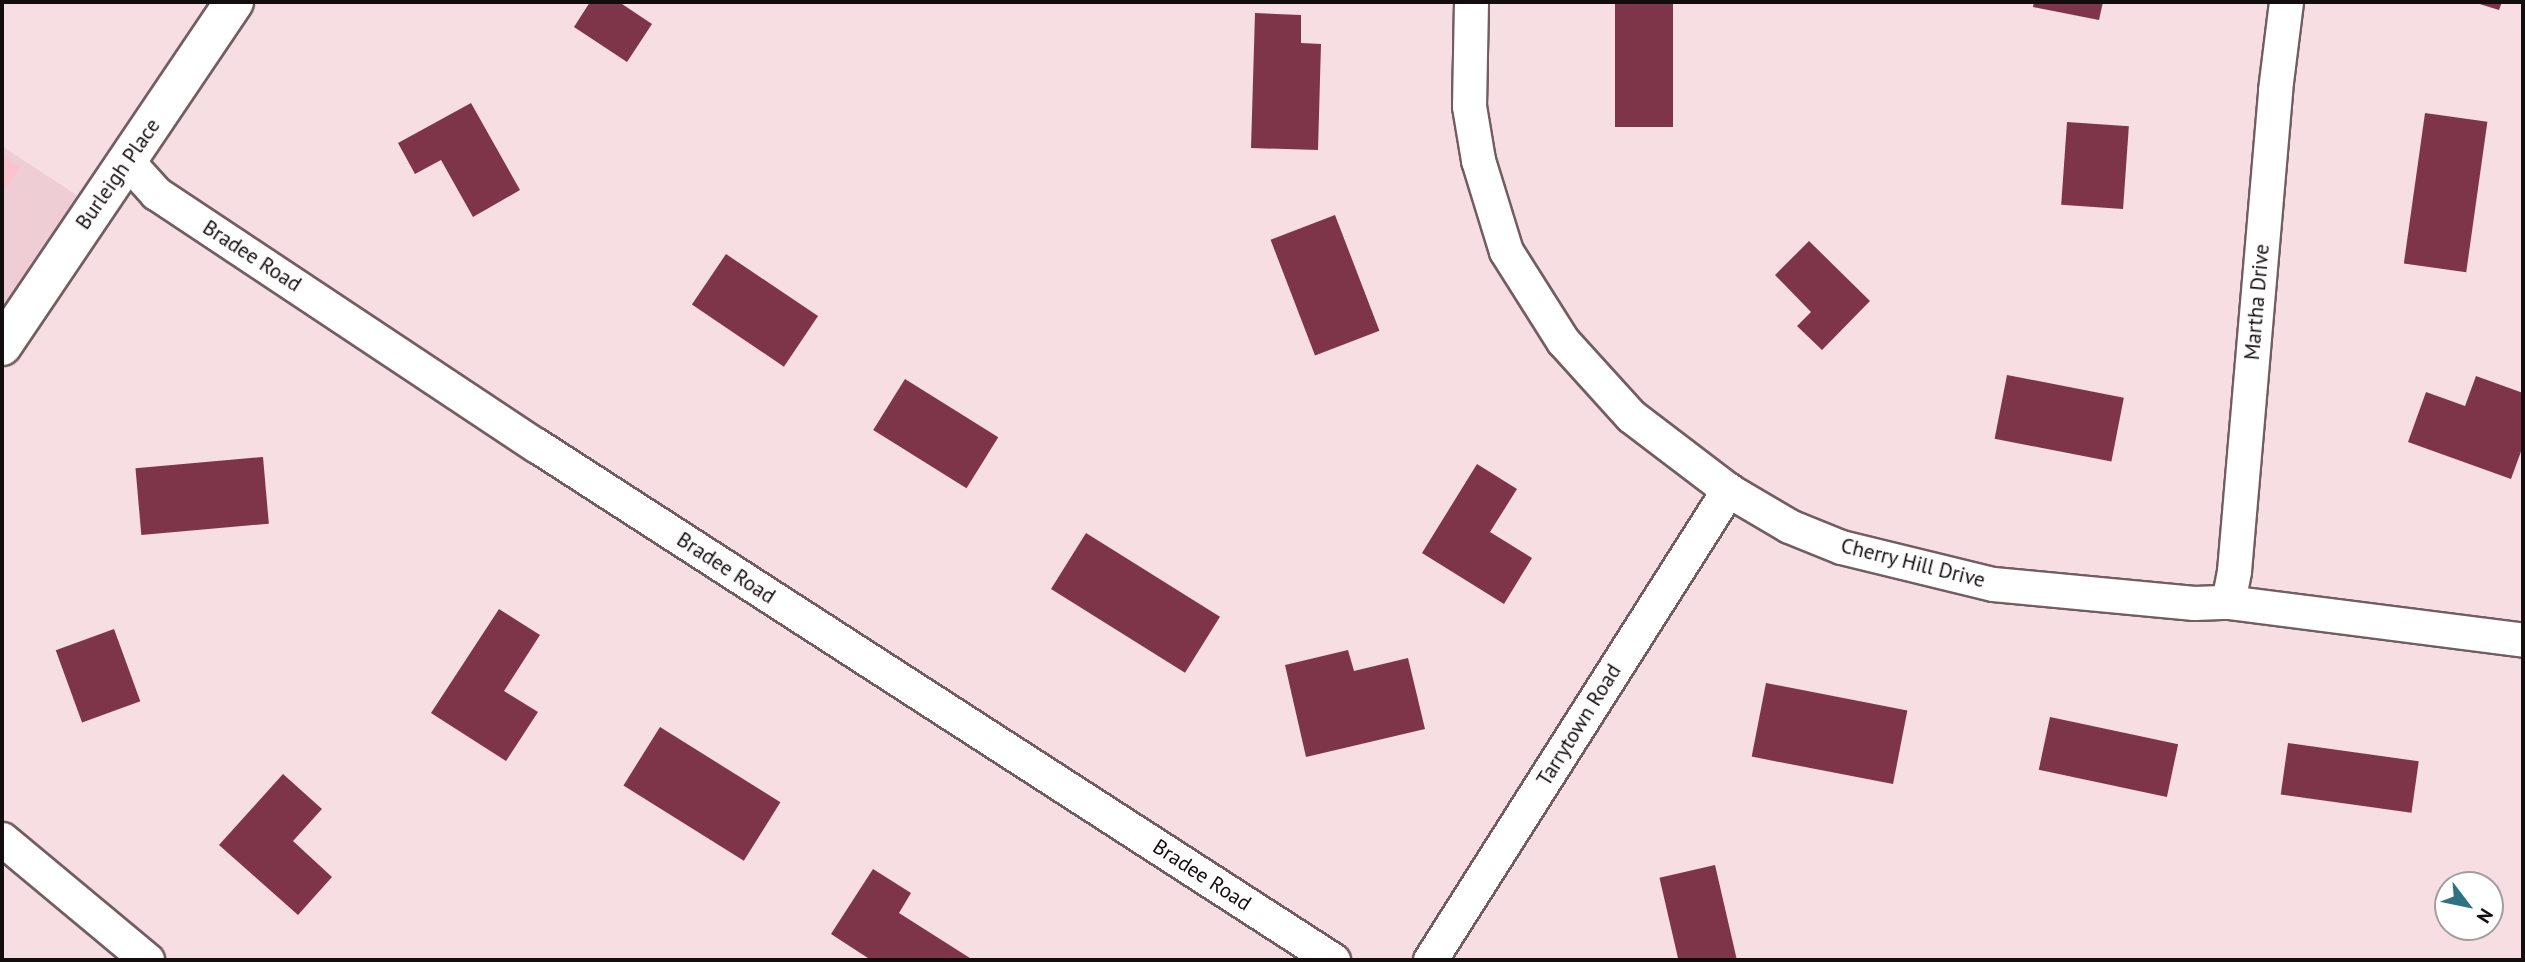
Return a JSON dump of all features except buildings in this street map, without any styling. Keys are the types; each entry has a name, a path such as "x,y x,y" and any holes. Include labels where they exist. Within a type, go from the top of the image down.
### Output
{"street":[{"name":"Burleigh Place","path":"2,346 234,2"},
{"name":"Cherry Hill Drive","path":"1471,2 1469,106 1478,160 1506,251 1563,341 1631,415 1728,490 1789,526 1841,547 1993,584 2194,603 2228,601 2523,640"},
{"name":"Martha Drive","path":"2228,601 2234,571 2275,90 2286,2"},
{"name":"Bradee Road","path":"128,162 156,193 536,445 1334,960"},
{"name":"Tarrytown Road","path":"1430,960 1728,490"},
{"path":"2,839 147,960"}],"shaded area":[{"path":"2,146 84,200 2,320"},
{"path":"2,155 20,168 2,193"}]}
